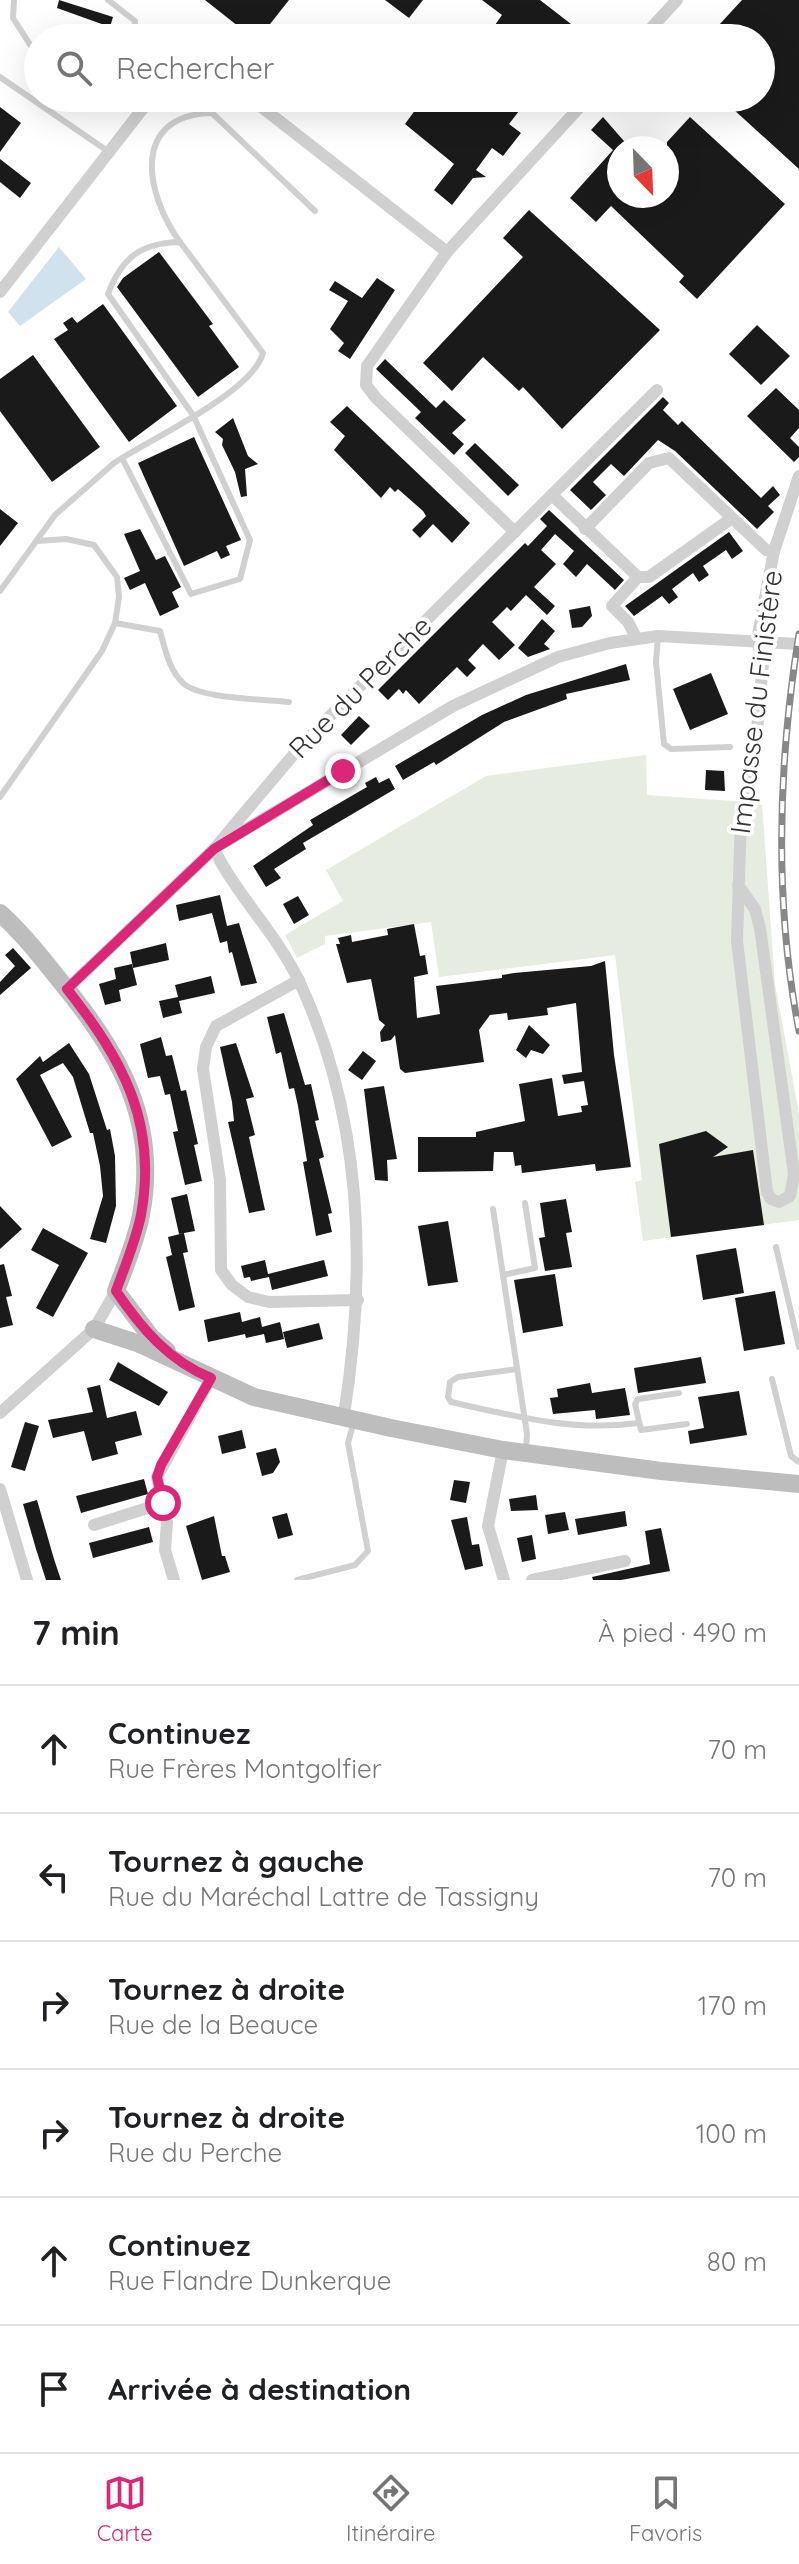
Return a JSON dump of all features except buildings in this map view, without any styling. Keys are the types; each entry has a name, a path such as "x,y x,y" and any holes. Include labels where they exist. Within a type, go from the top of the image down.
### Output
{"street":[{"path":"655,24 677,0"},
{"path":"0,292 140,112"},
{"path":"268,112 447,252"},
{"path":"515,532 366,385 367,366 447,252 575,112"},
{"name":"Rue du Perche","path":"67,989 214,849 305,741 657,390"},
{"path":"585,529 649,463 659,457 669,458 766,550 774,551"},
{"name":"Impasse du Finistère","path":"738,885 755,909 760,928 794,1174 790,1196 779,1202 771,1199 767,1192 741,1002 737,941 738,885 741,817 756,742 763,663 757,640 774,551 799,476"},
{"path":"552,495 638,577 649,577 732,518"},
{"path":"637,639 628,622 612,606 638,577"},
{"path":"349,1416 358,1300 351,1152 334,1073 299,980 268,925 222,866 214,849 501,681 558,657 658,636 798,644"},
{"path":"0,1413 94,1329 116,1291 141,1216 145,1168 142,1128 124,1071 99,1030 67,989 3,923"},
{"path":"299,980 216,1026 206,1047 203,1069 220,1180 221,1270 232,1285 248,1297 269,1302 358,1300"},
{"path":"116,1291 151,1337 187,1368"},
{"path":"94,1329 140,1344 254,1397 503,1450 661,1471 799,1484"},
{"path":"174,1580 165,1550 167,1522 157,1477 211,1378"},
{"path":"503,1450 488,1526 504,1580"},
{"path":"0,1489 27,1580"},
{"path":"94,1525 163,1503"},
{"path":"532,1580 625,1561"}],"lane":[{"path":"14,0 13,18 24,35"},
{"path":"108,0 135,24"},
{"path":"0,77 24,94"},
{"path":"51,112 109,152"},
{"path":"0,591 55,515 122,458 225,395 259,366 263,353 180,242 161,210 151,179 152,153 158,137 172,123 191,114 212,113 315,211"},
{"path":"122,458 191,594 240,579 250,540 193,415 108,294 117,270 136,250 157,242 180,242"},
{"path":"0,797 102,651 115,623 119,597 117,577 94,545 66,539 36,541"},
{"path":"115,623 160,631 169,662 184,684 194,689 204,693 289,702"},
{"path":"658,636 656,662 664,744 671,749 730,747"},
{"path":"503,1275 535,1268 525,1203"},
{"path":"493,1209 525,1418 525,1453"},
{"path":"776,1247 799,1347"},
{"path":"517,1369 458,1377 450,1382 447,1390 451,1402 525,1418 597,1428 638,1423"},
{"path":"772,1379 791,1456 799,1462"},
{"path":"679,1393 638,1399 635,1404 638,1423 641,1430 687,1424"},
{"path":"297,1580 355,1565 368,1551 348,1443 349,1416"}],"shaded area":[{"path":"646,755 647,795 762,803 775,984 799,1113 799,1220 643,1241 635,1182 642,1180 615,955 439,977 431,922 325,936 325,944 297,958 285,935 343,901 326,870 486,776"}],"water":[{"path":"59,247 86,279 20,326 8,312"}],"railway":[{"path":"799,634 787,733 782,833 786,933 799,1031"}],"route":[{"path":"163,1503 157,1477 161,1465 211,1378 187,1368 151,1337 116,1291 141,1216 145,1168 142,1128 124,1071 99,1030 67,989 214,849 343,771"}]}
